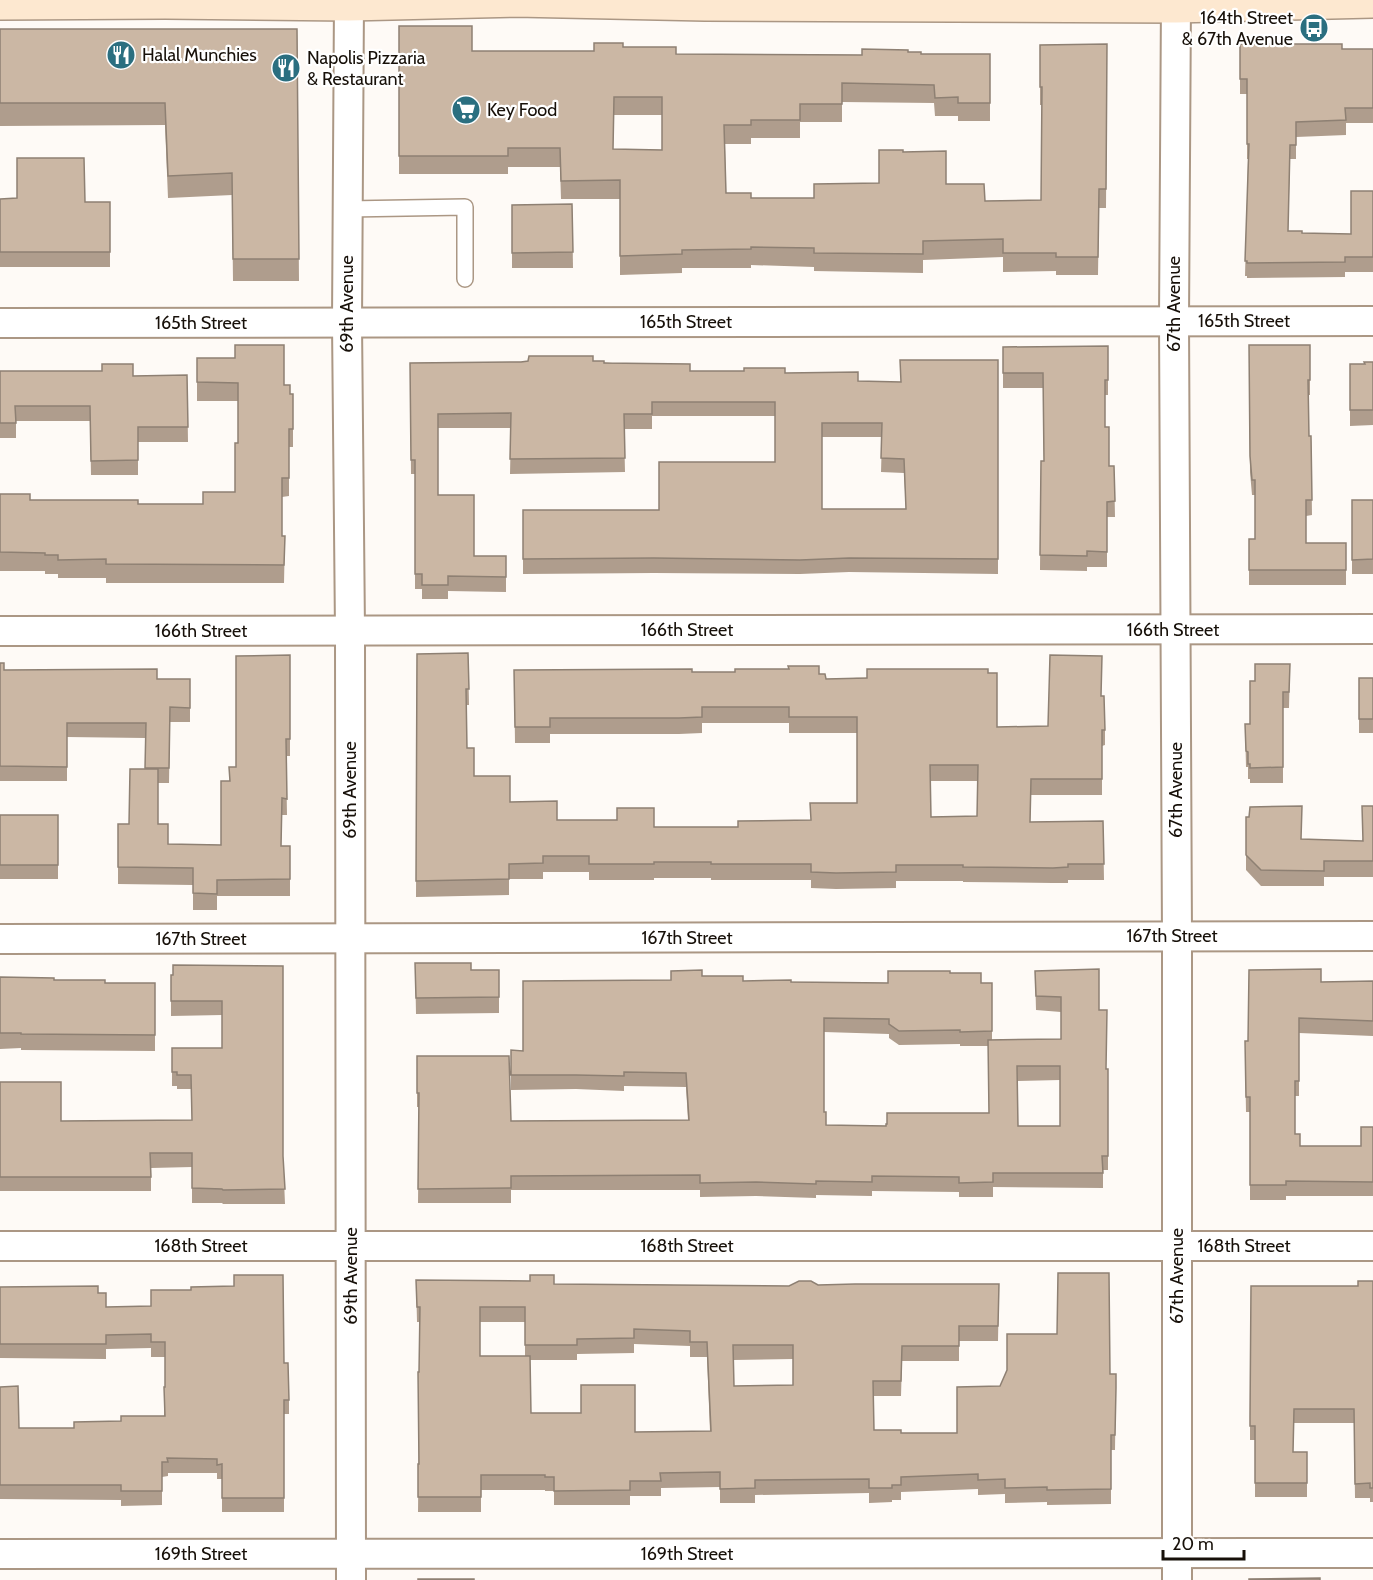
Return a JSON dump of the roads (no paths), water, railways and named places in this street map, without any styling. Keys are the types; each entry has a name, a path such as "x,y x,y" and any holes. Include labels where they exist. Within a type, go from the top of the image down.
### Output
{"street":[{"path":"0,3 516,0 705,4 1373,1"},
{"name":"69th Avenue","path":"349,2 347,323 350,630 351,1567"},
{"name":"67th Avenue","path":"1176,3 1174,630 1177,936 1177,1567"},
{"name":"165th Street","path":"0,323 1373,321"},
{"name":"166th Street","path":"0,631 1373,629"},
{"name":"167th Street","path":"0,939 1373,936"},
{"name":"168th Street","path":"0,1246 1373,1246"},
{"name":"169th Street","path":"0,1554 351,1567 1177,1567 1373,1553"}],"lane":[{"path":"347,209 465,207 465,279"}],"place":[{"name":"164th Street & 67th Avenue","path":"1314,28"},
{"name":"Halal Munchies","path":"121,55"},
{"name":"Napolis Pizzaria & Restaurant","path":"286,68"},
{"name":"Key Food","path":"466,110"}]}
